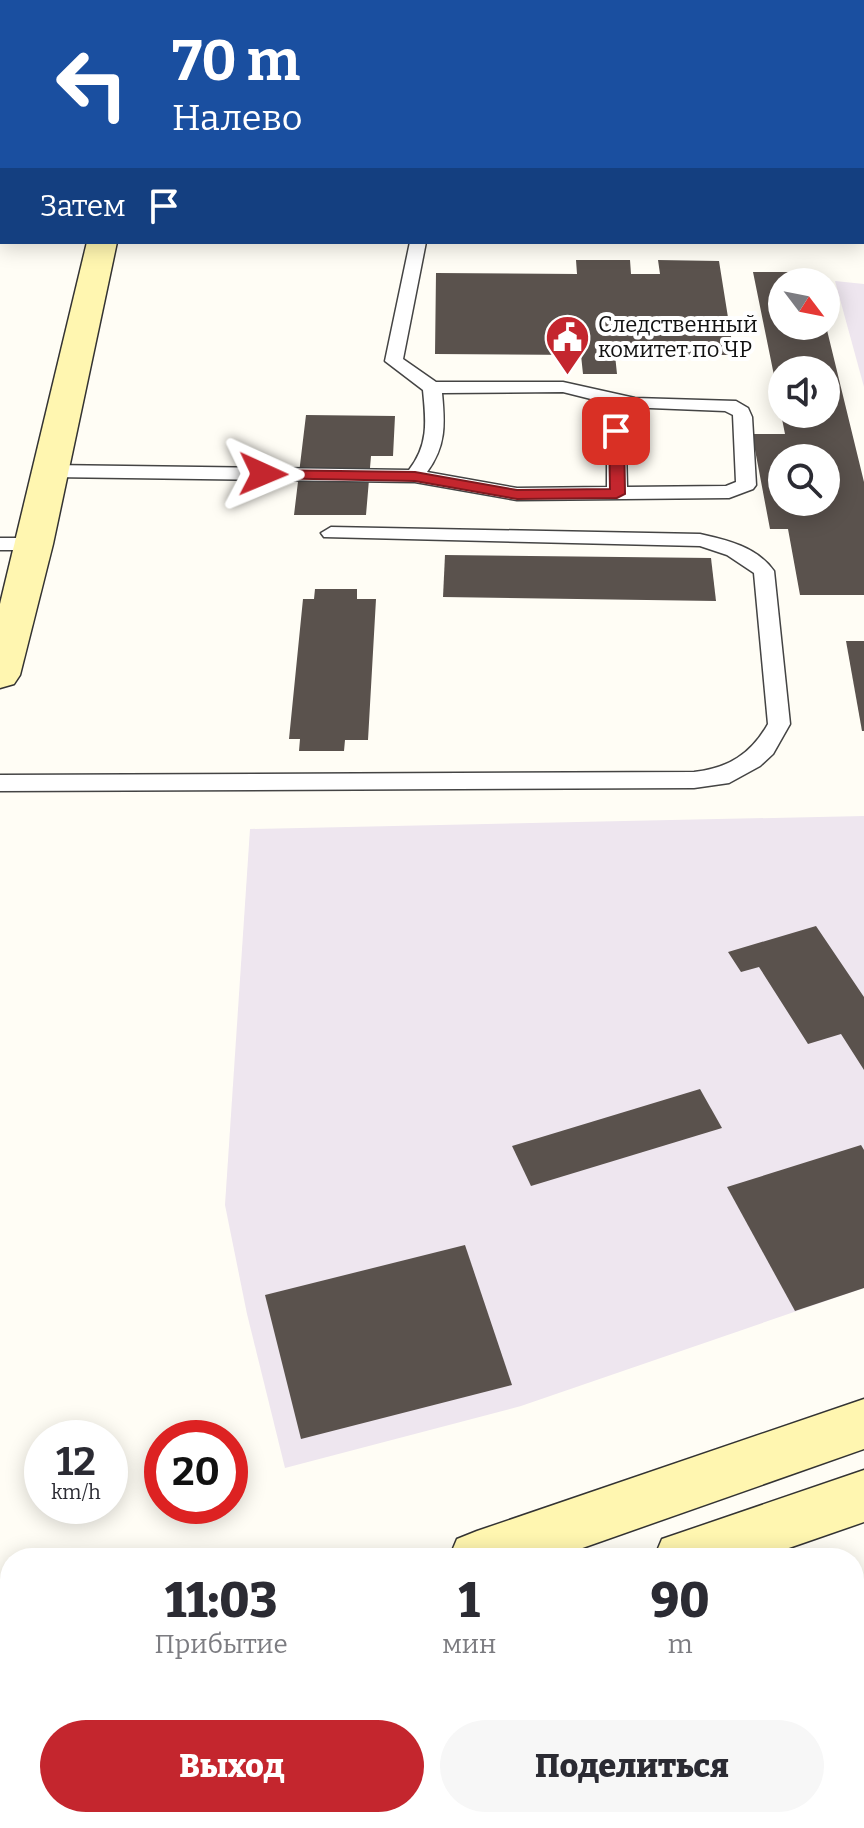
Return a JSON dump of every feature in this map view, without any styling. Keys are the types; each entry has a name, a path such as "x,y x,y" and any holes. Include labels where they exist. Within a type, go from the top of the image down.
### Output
{"main road":[{"path":"0,675 35,544 102,244"},
{"path":"506,1548 864,1424"},
{"path":"711,1548 864,1496"}],"lane":[{"path":"51,471 415,476 517,494 729,492 742,489 747,481 743,417 736,408 721,405 635,404 563,387 432,388 394,361 418,244"},
{"path":"415,476 434,452 432,388"},
{"path":"616,399 617,494"},
{"path":"0,783 694,780 721,777 752,761 765,749 779,724 764,571 750,556 731,547 700,540 331,533"},
{"path":"0,544 35,544"}],"shaded area":[{"path":"840,282 864,284 864,387 840,299"},
{"path":"864,816 864,1288 521,1406 285,1468 247,1314 225,1205 250,829"}],"building":[{"path":"576,260 630,260 631,274 660,274 658,260 719,261 734,355 615,355 617,374 583,374 581,355 435,354 436,273 577,274"},
{"path":"753,272 768,272 768,340 829,340 833,356 770,356"},
{"path":"840,383 864,482 864,595 800,595 788,529 770,529 752,434 785,434 784,428 840,428"},
{"path":"306,415 395,416 393,456 371,456 366,515 294,515"},
{"path":"445,555 711,558 716,601 443,597"},
{"path":"315,589 357,589 357,599 376,599 368,740 345,740 344,751 299,751 300,739 289,739 303,599 314,599"},
{"path":"846,641 864,641 864,731 862,731"},
{"path":"816,926 864,997 864,1070 841,1034 808,1044 759,967 741,972 728,952"},
{"path":"700,1089 722,1128 531,1186 512,1146"},
{"path":"861,1145 864,1150 864,1288 795,1311 727,1187"},
{"path":"465,1245 512,1385 301,1439 265,1295"}],"place":[{"name":"Следственный комитет по ЧР","path":"567,376"}],"route":[{"path":"263,474 415,476 517,494 617,494 616,431"}]}
